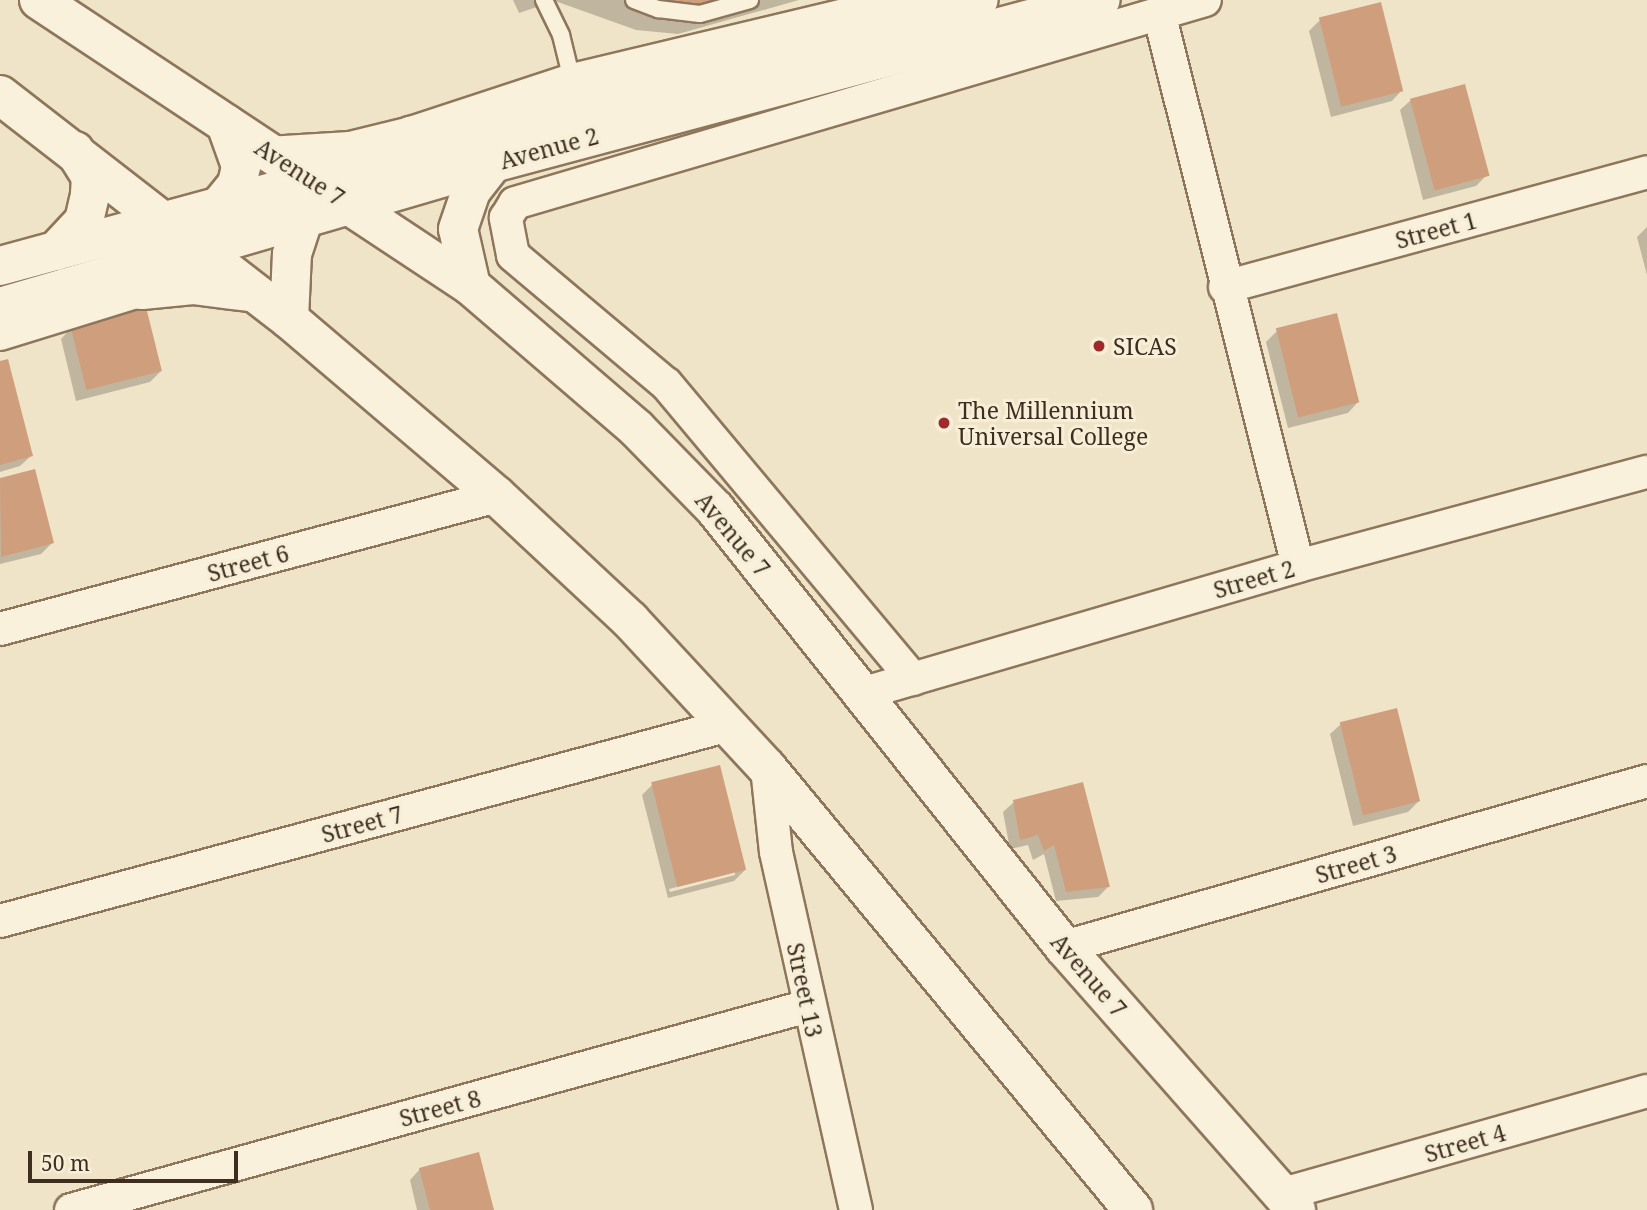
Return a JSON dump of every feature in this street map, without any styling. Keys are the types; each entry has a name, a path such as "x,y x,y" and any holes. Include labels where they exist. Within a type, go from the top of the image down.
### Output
{"main road":[{"name":"Avenue 7","path":"38,0 268,153 309,200"},
{"name":"Avenue 2","path":"0,266 162,221 217,209 309,200 351,205 493,163 979,0"},
{"name":"Avenue 2","path":"0,307 198,252 309,200 413,143 897,26 1101,0"},
{"path":"0,95 75,151 249,292 289,319 497,496 630,620 725,726 767,768 1133,1210"},
{"path":"217,209 237,184 241,166 226,124"},
{"path":"56,251 84,221 91,177 75,151"},
{"path":"471,286 458,229 471,191 493,163"},
{"path":"289,319 292,254 309,200"},
{"name":"Avenue 7","path":"351,205 471,286 638,429 706,499 864,693 1064,947 1290,1202"},
{"path":"103,280 142,290 193,285 249,292"}],"street":[{"path":"913,679 666,384 513,255 506,218 514,203 1205,0"},
{"path":"1159,13 1298,566"},
{"path":"268,153 413,143 572,80 897,26"},
{"name":"Street 1","path":"1226,287 1647,172"},
{"path":"0,247 84,221"},
{"path":"0,334 142,290"},
{"name":"Street 2","path":"864,693 1298,566 1647,472"},
{"name":"Street 6","path":"0,629 497,496"},
{"name":"Street 7","path":"0,921 725,726"},
{"name":"Street 13","path":"767,768 776,852 808,1006 856,1210"},
{"name":"Street 3","path":"1064,947 1647,782"},
{"name":"Street 8","path":"71,1210 808,1006"},
{"name":"Street 4","path":"1290,1202 1647,1091"}],"lane":[{"path":"544,0 561,35 572,80"},
{"path":"634,0 658,9 700,13 750,0"}],"building":[{"path":"634,0 747,0 700,14"},
{"path":"1381,2 1403,91 1341,107 1319,17"},
{"path":"1465,84 1490,176 1435,191 1410,99"},
{"path":"146,307 162,371 86,390 70,326"},
{"path":"1337,313 1359,402 1298,418 1276,328"},
{"path":"8,359 33,456 0,465 0,361"},
{"path":"35,469 54,543 1,557 0,478"},
{"path":"1397,708 1420,801 1363,815 1340,722"},
{"path":"720,765 746,870 677,887 651,782"},
{"path":"1083,782 1110,887 1066,892 1054,845 1044,851 1038,835 1020,840 1013,800"},
{"path":"479,1152 494,1210 430,1210 419,1168"}],"place":[{"name":"SICAS","path":"1099,346"},
{"name":"The Millennium Universal College","path":"944,423"}]}
